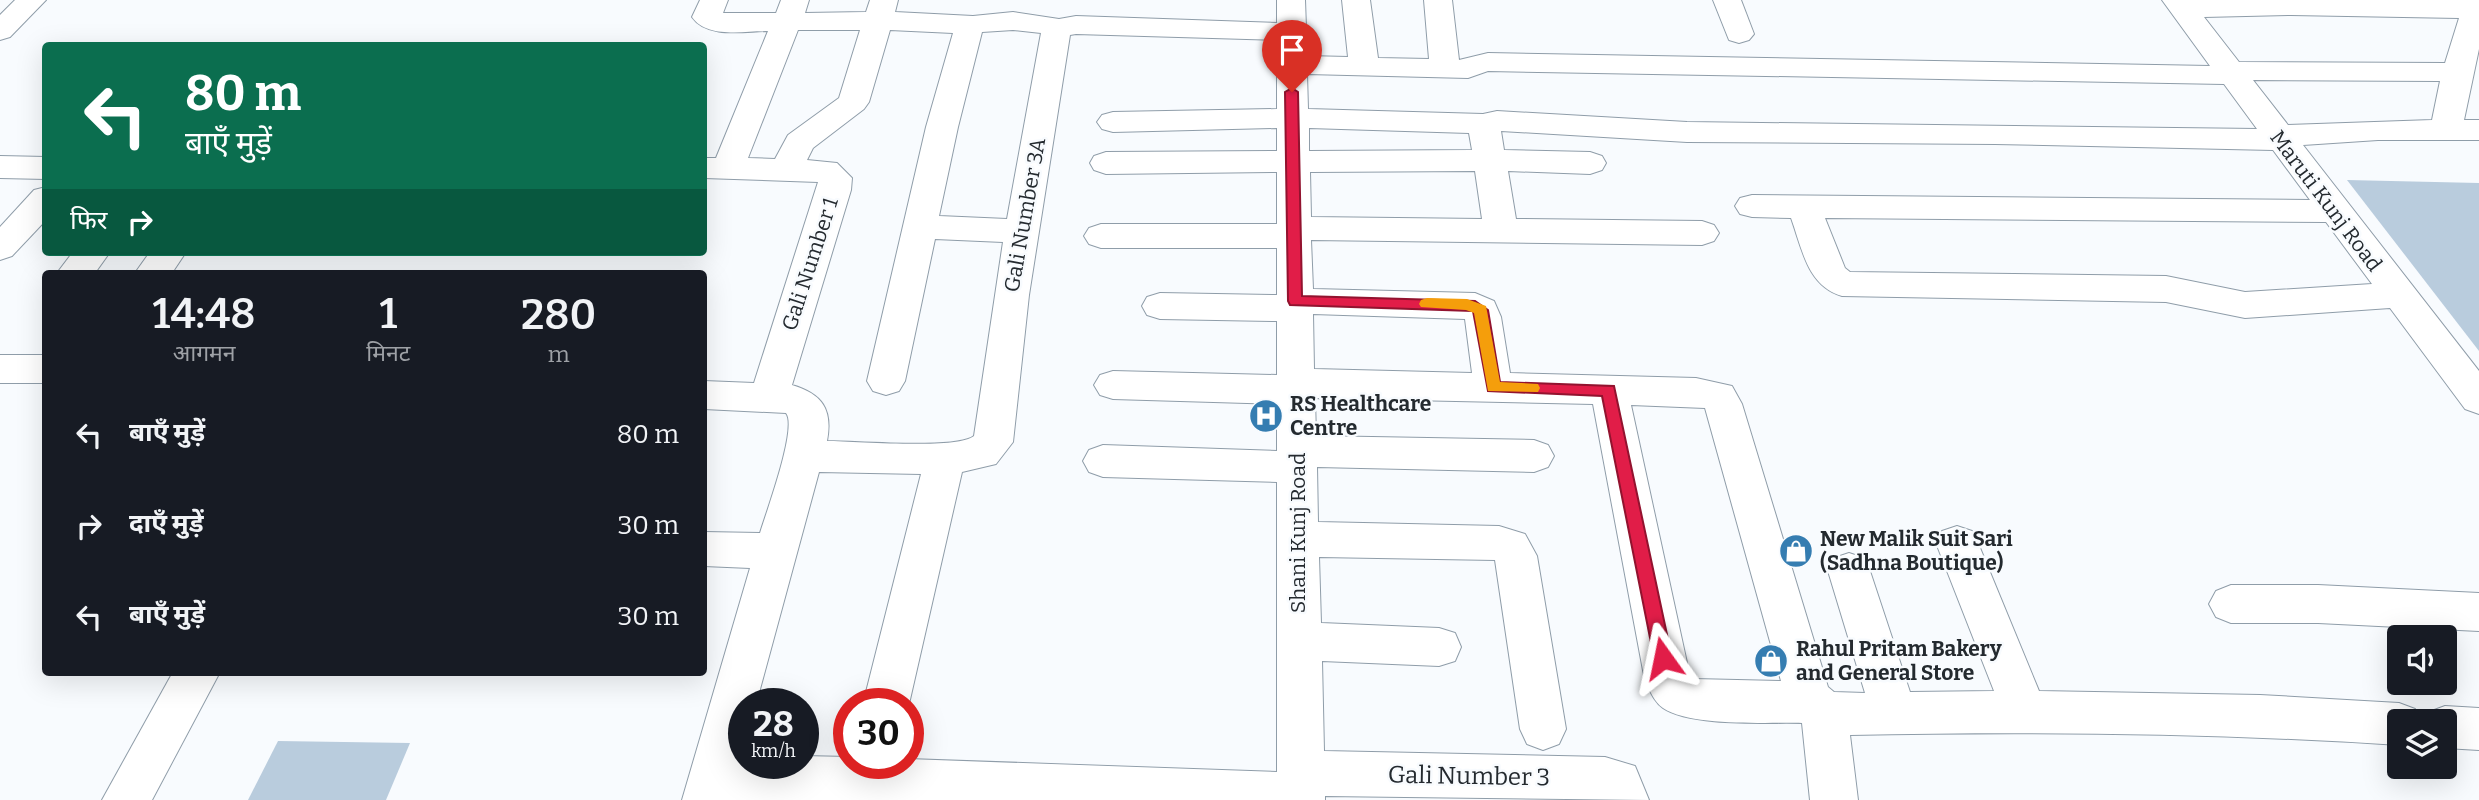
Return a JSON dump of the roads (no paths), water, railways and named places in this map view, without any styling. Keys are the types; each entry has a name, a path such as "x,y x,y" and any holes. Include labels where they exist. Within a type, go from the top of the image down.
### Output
{"street":[{"path":"0,32 32,0"},
{"path":"714,0 707,17 710,21 791,11 881,10 972,25 1033,22 1059,27 1076,25 1291,32 1364,67 1471,69 1479,62 1488,62 1741,69 2457,72"},
{"path":"1356,0 1364,67"},
{"path":"1438,0 1446,69"},
{"path":"1727,0 1739,34"},
{"path":"2179,4 2476,5 2457,72 2446,130"},
{"name":"Maruti Kunj Road","path":"2179,4 2278,138 2479,399"},
{"path":"786,170 799,142 853,102 881,10"},
{"path":"716,168 791,11"},
{"path":"886,381 963,43 972,25"},
{"name":"Gali Number 3A","path":"803,456 945,459 982,453 993,442 1021,231 1055,34 1059,27"},
{"name":"Shani Kunj Road","path":"1291,32 1301,790"},
{"path":"1114,122 1292,118 1486,124 1506,121 1687,132 2278,138 2378,130 2479,131"},
{"path":"1486,124 1501,231"},
{"path":"1106,163 1490,160 1590,163"},
{"path":"0,167 42,168"},
{"name":"Gali Number 1","path":"716,168 825,171 832,173 835,183 768,399"},
{"path":"0,248 42,202"},
{"path":"1752,206 2334,211"},
{"path":"1804,206 1829,275 1842,284 2166,289 2245,305 2399,295"},
{"path":"920,227 1021,231"},
{"path":"1101,236 1293,232 1702,233"},
{"path":"78,270 90,256"},
{"path":"155,270 166,256"},
{"path":"1160,306 1475,306 1481,310 1483,317 1493,387"},
{"path":"0,369 42,369"},
{"path":"1113,385 1493,387 1707,393 1721,399 1818,707 1834,800"},
{"path":"1609,390 1668,681 1678,693 1691,699 1894,713 2196,714 2387,723"},
{"path":"707,395 799,402 807,409 810,429 709,789"},
{"path":"1104,461 1534,456"},
{"path":"890,688 945,459"},
{"path":"1297,539 1499,543 1510,546 1516,555 1543,729"},
{"path":"1957,543 2025,712"},
{"path":"707,549 776,551"},
{"path":"1849,571 1894,713"},
{"path":"2231,604 2297,604 2479,612"},
{"path":"1299,641 1439,647"},
{"path":"126,800 195,676"},
{"path":"2457,728 2479,729"},
{"name":"Gali Number 3","path":"924,773 1301,790 1605,779 1618,782 1625,800"},
{"name":"Gali Number 3","path":"709,789 833,775"}],"place":[{"name":"RS Healthcare Centre","path":"1266,416"},
{"name":"New Malik Suit Sari (Sadhna Boutique)","path":"1796,551"},
{"name":"Rahul Pritam Bakery and General Store","path":"1771,661"}]}
